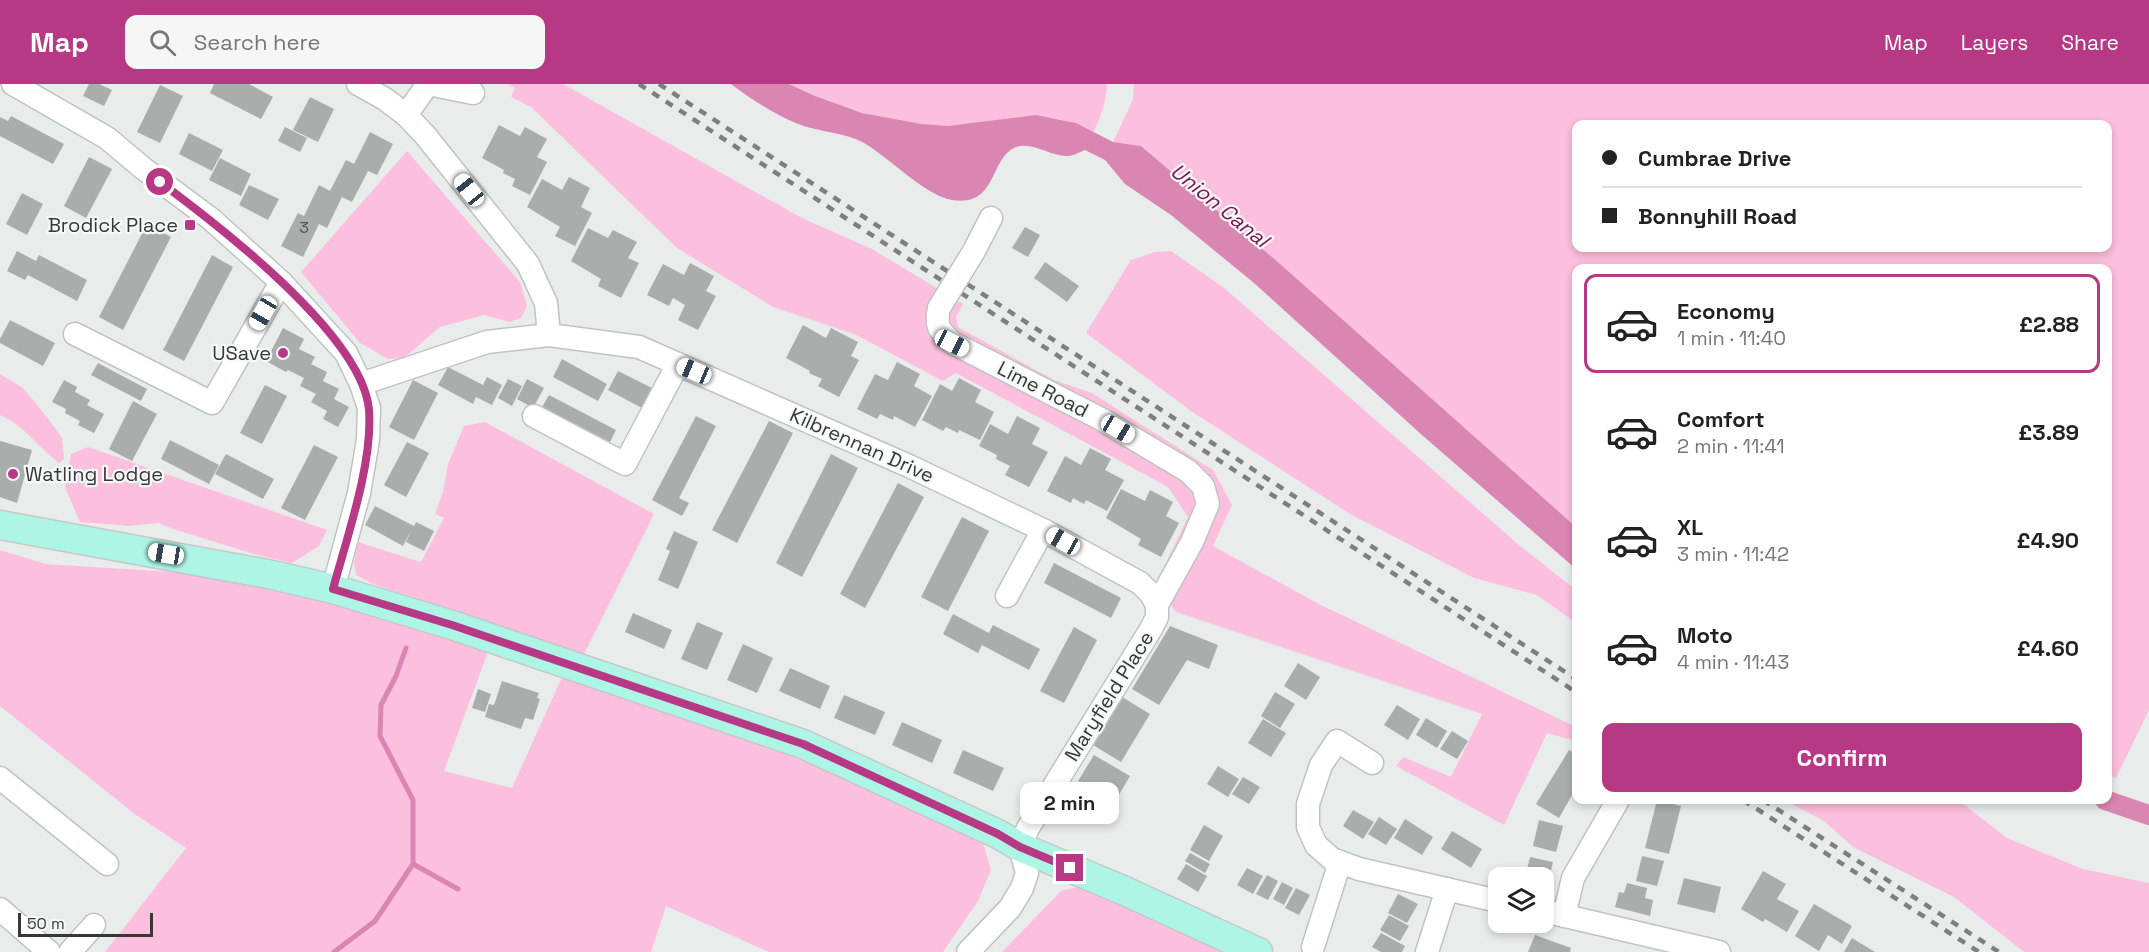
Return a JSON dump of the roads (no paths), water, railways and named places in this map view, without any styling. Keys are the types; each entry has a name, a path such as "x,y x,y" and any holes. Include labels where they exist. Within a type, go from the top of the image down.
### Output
{"main road":[{"path":"0,525 166,554 333,589 452,625 803,744 988,829 1020,847 1125,891 1258,952"}],"street":[{"path":"13,84 106,138 211,219 281,282 346,353 361,384 369,408 368,440 358,493 333,589"},
{"path":"358,84 385,99 406,115 425,135 528,264 546,303 549,335"},
{"path":"406,115 428,84 473,93"},
{"name":"Lime Road","path":"991,218 939,308 936,321 940,331 952,343 1101,419 1188,471 1203,486 1208,504 1192,542 1157,605"},
{"path":"75,334 212,403 281,282"},
{"name":"Kilbrennan Drive","path":"361,384 487,342 549,335 639,347 909,466 1043,530 1140,583 1151,594 1157,605"},
{"path":"534,416 625,464 678,364"},
{"path":"1007,596 1043,530"},
{"name":"Maryfield Place","path":"1020,847 1028,828 1151,628 1157,617 1157,605"},
{"path":"1372,763 1337,741 1321,765 1308,804 1308,827 1316,845 1332,859 1359,869 1488,899"},
{"path":"0,778 107,864"},
{"path":"1616,804 1554,914 1660,945 1719,952"},
{"path":"968,952 1010,908 1022,888 1027,873 1020,847"},
{"path":"1313,947 1340,862"},
{"path":"1427,952 1447,889"},
{"path":"0,909 49,952"},
{"path":"70,952 94,925"}],"waterway":[{"path":"334,952 375,921 413,864 413,800 380,736 381,705 396,676 406,648"},
{"name":"Union Canal","path":"2112,802 2149,815"},
{"path":"413,864 458,889"}],"railway":[{"path":"639,84 1572,689"},
{"path":"659,84 1572,676"},
{"path":"1749,804 1979,952"},
{"path":"1769,804 1999,952"}],"place":[{"name":"Brodick Place","path":"190,225"},
{"name":"USave","path":"283,353"},
{"name":"Watling Lodge","path":"13,474"}]}
